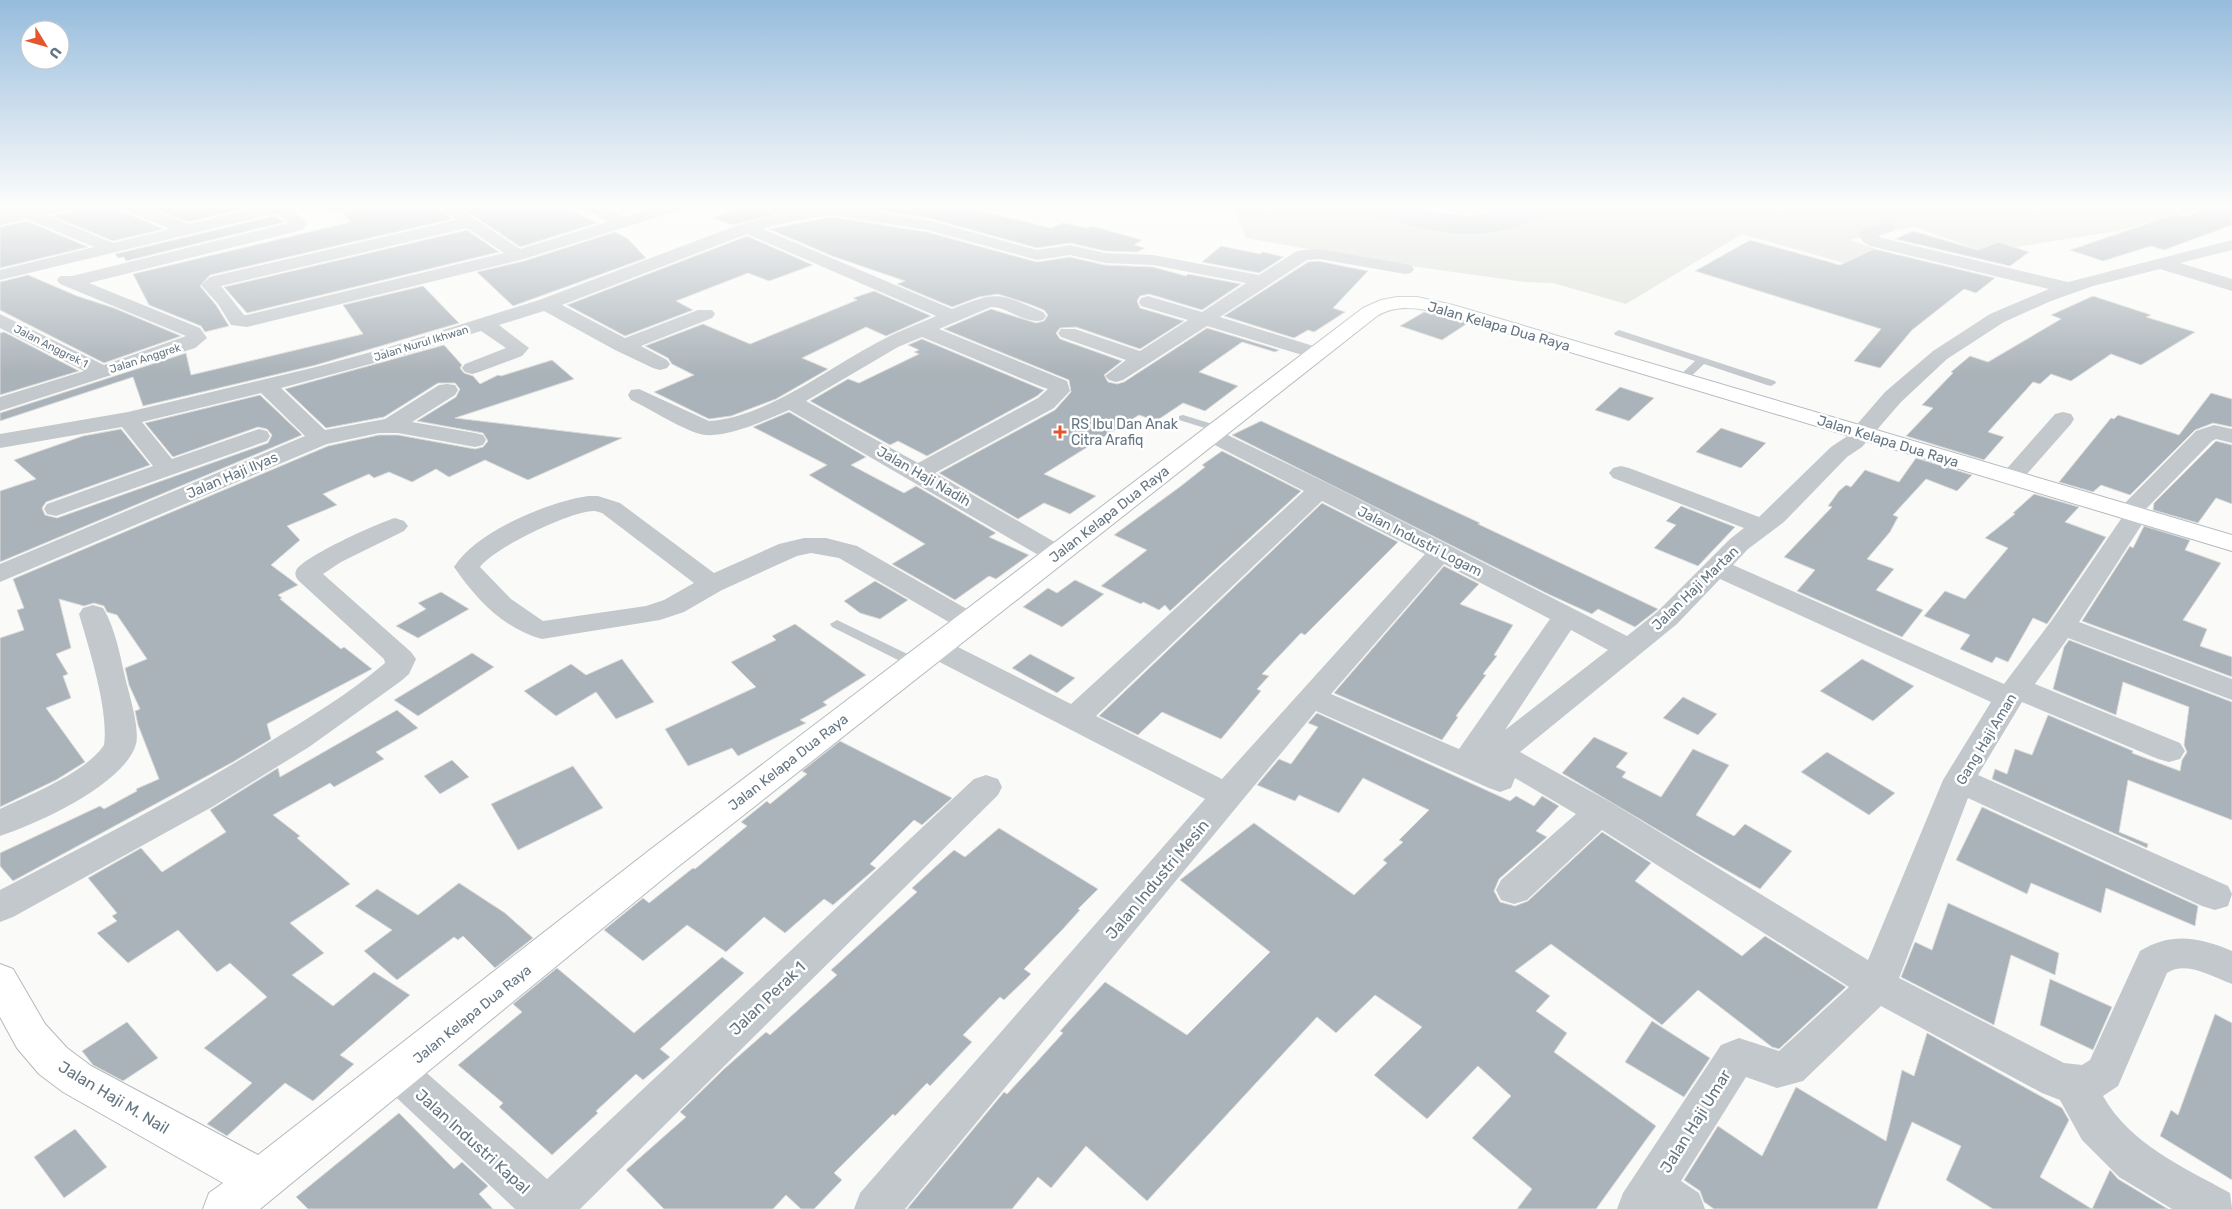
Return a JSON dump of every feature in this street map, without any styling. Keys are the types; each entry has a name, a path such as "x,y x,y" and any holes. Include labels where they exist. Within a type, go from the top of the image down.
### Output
{"main road":[{"name":"Jalan Kelapa Dua Raya","path":"225,1209 398,1073 663,859 1375,308 1405,302 1446,309 1692,370 1861,433 2232,544"},
{"name":"Jalan Haji M. Nail","path":"0,980 32,1036 53,1061 77,1079 260,1180"}],"street":[{"name":"Jalan Anggrek","path":"0,404 188,344 197,338 197,335 71,282 15,262"},
{"path":"0,275 50,262"},
{"path":"71,282 150,262"},
{"path":"293,262 216,280 210,285 225,301 238,321 243,322 488,262"},
{"name":"Jalan Nurul Ikhwan","path":"0,441 128,419 266,386 393,352 546,304 657,262"},
{"path":"828,262 952,316"},
{"path":"1036,273 1037,267 1043,262"},
{"name":"Jalan Nurul Ikhwan","path":"1168,262 1260,281"},
{"path":"1116,376 1289,262"},
{"path":"1366,262 1405,269"},
{"path":"1962,262 2069,288"},
{"name":"Jalan Haji Martan","path":"1488,766 1628,648 1667,618 1716,567 1761,526 1775,517 1861,433 1893,397 1946,350 1997,318 2069,288 2171,262"},
{"path":"2164,264 2232,285"},
{"path":"639,395 705,428 713,428 757,416 790,401 891,343 952,316 995,300 1036,316"},
{"path":"1148,302 1316,353"},
{"path":"546,304 622,346 660,364"},
{"path":"622,346 705,314"},
{"name":"Jalan Anggrek 1","path":"0,320 102,372"},
{"path":"472,368 515,352 519,348 485,324"},
{"path":"918,473 1046,403 1059,391 1059,386 921,329"},
{"path":"1068,333 1143,359"},
{"path":"266,386 320,438"},
{"path":"390,426 447,390"},
{"name":"Jalan Haji Nadih","path":"790,401 1056,554"},
{"path":"128,419 167,468"},
{"path":"2012,478 2062,419"},
{"name":"Jalan Haji Ilyas","path":"0,574 320,438 390,426 474,440"},
{"name":"Jalan Industri Logam","path":"1214,432 1320,489 1628,648"},
{"name":"Gang Haji Aman","path":"1877,985 1959,780 2012,693 2062,626 2133,514 2204,436 2214,432 2232,436"},
{"path":"56,509 259,436"},
{"path":"1621,473 1761,526"},
{"path":"1075,718 1320,489"},
{"path":"712,584 611,508 591,503 577,506 518,531 480,551 468,563 467,567 476,580 532,629 542,630 650,614 674,606 712,584 798,546 827,544 848,552 969,622"},
{"path":"0,907 168,817 285,747 399,667 401,660 394,652 309,576 309,570 332,556 395,526"},
{"name":"Jalan Industri Mesin","path":"876,1209 1311,697 1441,552"},
{"path":"1716,567 2012,693 2169,751"},
{"path":"0,823 92,776 108,763 120,744 119,724 110,667 93,614"},
{"path":"1488,766 1567,616"},
{"path":"2062,626 2232,690"},
{"path":"925,656 1075,718 1227,796"},
{"path":"1311,697 1600,812 1877,985 2037,1072 2074,1085 2090,1083 2104,1073 2154,962 2164,954 2177,952 2198,954 2232,968"},
{"path":"1959,780 2215,896"},
{"name":"Jalan Perak 1","path":"548,1209 986,787"},
{"path":"1514,890 1600,812"},
{"name":"Jalan Haji Umar","path":"1658,1202 1734,1058 1738,1056 1777,1070 1789,1068 1877,985"},
{"name":"Jalan Industri Kapal","path":"398,1073 548,1209"},
{"path":"2074,1085 2097,1126 2134,1162 2214,1209"}],"lane":[{"path":"1619,333 1692,370 1771,383"},
{"path":"1183,418 1214,432"},
{"path":"837,624 925,656"}],"shaded area":[{"path":"1385,262 1695,262 1626,304 1553,283 1525,282"},
{"path":"1841,262 1898,262 1882,274"}],"building":[{"path":"0,262 23,262 0,268"},
{"path":"182,262 264,262 210,275 200,286 216,305 229,326 205,332 201,326 149,305 133,274"},
{"path":"329,262 456,262 247,313 224,287"},
{"path":"518,262 634,262 513,306 477,272"},
{"path":"678,262 807,262 813,265 769,281 748,273 676,301 693,310 625,336 567,305"},
{"path":"851,262 1094,262 1105,265 1153,267 1186,276 1188,274 1241,284 1202,310 1149,294 1140,296 1137,301 1140,308 1184,321 1140,349 1076,327 1060,328 1056,333 1060,339 1122,361 1104,375 1108,382 1117,384 1124,382 1207,328 1279,350 1275,352 1242,342 1199,372 1238,386 1205,411 1183,403 1156,421 1139,415 1044,474 1096,496 1070,514 1044,503 1018,519 939,473 1055,410 1071,392 1069,380 944,329 991,309 1036,323 1044,321 1048,315 1044,310 998,294 979,297 952,307 897,284 905,281"},
{"path":"1204,262 1276,262 1259,273"},
{"path":"1307,262 1325,262 1368,271 1333,308 1345,312 1314,332 1308,330 1294,338 1224,316"},
{"path":"1710,262 1831,262 1840,265 1845,262 1930,262 1995,278 1976,293 1964,289 1912,330 1880,368 1854,361 1881,329 1695,271"},
{"path":"1995,262 2015,262 2010,266"},
{"path":"28,275 181,336 104,363 0,310 0,282"},
{"path":"423,286 459,323 316,365 143,406 133,377 0,421 0,413 186,353 191,375 363,334 343,305"},
{"path":"874,291 931,316 886,336 866,327 802,358 828,369 776,399 731,416 709,419 654,392 694,375 672,364 668,358 645,346 703,324 750,344 857,300 853,298"},
{"path":"2093,296 2151,315 2146,317 2195,332 2141,365 2111,354 2071,381 2051,374 2040,384 2033,382 1988,432 2004,437 1984,460 1906,436 1933,408 1922,405 1953,373 1951,372 1970,356 1988,362 2061,319 2051,315"},
{"path":"1424,312 1468,323 1442,340 1400,326"},
{"path":"4,332 79,371 0,395 0,333"},
{"path":"922,339 1044,390 1037,396 927,456 898,441 890,445 810,401 848,379 859,383 919,354 914,352 919,350 908,345"},
{"path":"444,345 462,365 460,368 464,373 473,376 480,384 498,375 501,376 552,360 574,379 455,418 622,438 528,480 485,460 449,477 436,469 412,482 389,472 374,478 369,474 323,494 337,505 287,526 300,540 271,565 298,585 278,595 282,598 280,599 341,649 344,647 372,669 267,724 271,739 233,762 13,881 0,866 0,853 100,806 104,809 137,791 136,789 159,779 138,725 135,711 140,709 129,685 125,668 147,659 117,615 107,612 104,606 94,603 84,606 59,599 71,648 56,654 68,674 63,676 71,698 46,708 85,762 56,780 0,807 0,638 24,630 17,610 24,608 13,579 328,446 379,435 398,435 475,449 483,447 488,441 483,433 417,421 456,397 460,389 455,383 438,383 384,417 326,428 285,389"},
{"path":"1620,387 1654,398 1629,421 1595,410"},
{"path":"2211,393 2232,399 2232,427 2213,423 2195,430 2130,495 2101,485 2093,492 2059,482 2111,418 2114,419 2118,415 2179,435"},
{"path":"260,395 302,435 0,562 0,491 36,479 14,460 83,436 121,429 150,465 46,502 42,508 45,515 57,518 268,443 272,435 267,429 258,427 173,457 145,423"},
{"path":"789,412 866,457 851,465 904,493 916,486 996,533 989,537 1029,555 996,579 989,576 955,600 892,564 925,544 809,475 827,465 753,427"},
{"path":"1261,421 1480,523 1478,524 1658,609 1635,627 1598,609 1592,614 1548,594 1232,435"},
{"path":"1721,428 1766,443 1741,468 1696,452"},
{"path":"2216,441 2232,445 2232,504 2216,498 2198,523 2153,510 2154,503"},
{"path":"1222,451 1301,491 1170,611 1165,605 1159,610 1101,586 1147,550 1114,535 1181,486 1205,467 1202,465"},
{"path":"1916,458 1972,475 1957,491 1926,479 1893,515 1898,517 1890,532 1867,559 1894,569 1876,590 1923,610 1902,637 1797,591 1815,570 1784,557 1832,507 1828,506 1839,491 1846,485 1851,487 1865,470 1899,482"},
{"path":"2034,494 2079,507 2065,522 2106,537 2047,624 2033,618 2008,662 1996,657 1992,663 1960,649 1970,635 1924,616 1945,591 1965,599 2008,548 1985,538 2015,514 2013,513"},
{"path":"1322,503 1398,542 1305,635 1301,633 1262,674 1269,676 1257,689 1261,691 1221,739 1162,712 1138,735 1099,716"},
{"path":"1681,506 1735,527 1698,566 1654,548 1676,525 1666,521"},
{"path":"2144,526 2190,540 2185,550 2221,563 2183,620 2207,629 2200,646 2232,657 2232,677 2082,621 2130,546 2133,548"},
{"path":"1444,566 1479,584 1460,604 1513,625 1494,655 1497,656 1483,674 1486,675 1456,716 1458,717 1442,740 1334,693"},
{"path":"1075,580 1104,594 1062,627 1023,607 1048,588 1057,593"},
{"path":"875,581 908,600 880,619 860,613 844,601"},
{"path":"441,592 469,609 418,638 396,626 426,609 418,603"},
{"path":"795,624 866,675 823,702 827,705 800,720 806,723 738,756 732,748 688,766 665,729 756,687 731,662 776,640 772,636"},
{"path":"2069,640 2232,702 2232,820 2128,780 2119,832 2148,844 2147,848 1992,779 1995,769 2007,774 2015,749 2032,755 2048,715 2133,751 2132,753 2180,771 2182,760 2187,752 2184,745 2189,707 2123,682 2116,715 2053,689 2064,647"},
{"path":"472,653 494,667 418,716 394,700"},
{"path":"1030,654 1075,678 1057,693 1012,668"},
{"path":"622,659 654,702 616,719 596,692 556,716 524,691 571,664 586,675"},
{"path":"1862,659 1914,686 1873,721 1820,691"},
{"path":"1683,697 1717,714 1698,735 1663,718"},
{"path":"397,710 418,728 376,752 384,759 334,787 330,783 273,815 300,836 297,838 350,884 290,923 324,953 292,975 333,1006 374,972 410,995 340,1055 354,1064 313,1101 285,1083 227,1136 207,1124 252,1083 204,1048 267,997 230,963 217,972 178,930 128,963 97,933 117,921 112,916 117,913 88,878 141,848 162,872 226,832 210,810 278,768 280,777"},
{"path":"1317,713 1510,801 1516,796 1534,806 1542,796 1559,806 1536,831 1547,837 1499,879 1494,891 1500,902 1515,906 1528,901 1602,832 1651,863 1635,881 1742,956 1765,936 1846,987 1779,1049 1772,1047 1698,990 1662,1025 1551,944 1515,971 1550,996 1536,1011 1567,1033 1554,1052 1656,1126 1596,1209 1517,1209 1532,1189 1472,1138 1511,1096 1478,1066 1427,1119 1374,1075 1422,1027 1375,995 1336,1033 1317,1017 1147,1201 1086,1146 1051,1188 1038,1177 1012,1209 907,1209 1004,1092 1007,1094 1034,1065 1063,1033 1060,1031 1105,982 1187,1035 1270,952 1180,880 1254,823 1354,895 1387,863 1383,860 1403,842 1399,840 1429,810 1363,778 1339,813 1299,795 1295,801 1257,785 1279,759 1291,764 1318,727 1308,723"},
{"path":"1594,737 1628,753 1616,767 1626,772 1622,777 1661,797 1693,749 1729,765 1696,815 1734,836 1745,824 1792,851 1760,889 1705,858 1562,773"},
{"path":"840,741 952,798 922,825 914,820 870,864 876,868 833,905 824,899 785,933 764,917 726,952 687,925 643,961 604,930 643,898 649,903 693,868 695,869 747,826 741,822 767,801 770,804 807,774 802,771"},
{"path":"1827,752 1895,793 1869,815 1801,772"},
{"path":"452,760 469,777 440,794 424,776"},
{"path":"573,766 603,808 518,850 491,804"},
{"path":"1982,807 2198,906 2195,926 2106,888 2101,913 2031,883 2027,894 1956,860"},
{"path":"999,828 1098,889 1024,969 1031,974 1004,1000 1000,997 963,1035 972,1042 930,1086 927,1083 834,1173 842,1180 814,1209 801,1209 786,1195 773,1209 664,1209 626,1170 686,1117 680,1112 724,1069 766,1032 770,1035 837,975 831,970 917,892 912,888 954,850 965,857"},
{"path":"459,883 505,913 533,938 495,968 463,936 458,940 454,937 397,980 364,951 392,930 355,906 377,889 418,915"},
{"path":"1948,903 2059,953 2055,975 2011,955 1994,1025 1901,977 1915,942 1932,950"},
{"path":"722,957 744,973 660,1049 670,1057 643,1080 636,1074 596,1111 598,1113 552,1155 499,1107 503,1103 458,1065 522,1012 513,1004 557,968 634,1033"},
{"path":"2050,979 2112,1007 2093,1050 2040,1025"},
{"path":"2215,1014 2232,1023 2232,1180 2160,1136 2171,1110 2178,1115"},
{"path":"1652,1021 1710,1058 1684,1097 1625,1062"},
{"path":"127,1022 158,1058 123,1081 93,1065 82,1051"},
{"path":"1927,1033 2062,1108 2069,1120 2040,1177 2092,1209 1993,1209 1946,1180 1961,1146 1912,1122 1877,1209 1714,1209 1704,1202 1700,1191 1684,1180 1718,1126 1762,1156 1796,1087 1886,1141 1902,1070 1914,1076"},
{"path":"399,1113 454,1169 462,1162 488,1186 479,1194 493,1209 308,1209 296,1197"},
{"path":"75,1129 107,1167 64,1198 34,1157"},
{"path":"2110,1170 2118,1179 2168,1209 2092,1209"}],"place":[{"name":"RS Ibu Dan Anak Citra Arafiq","path":"1060,432"}]}
